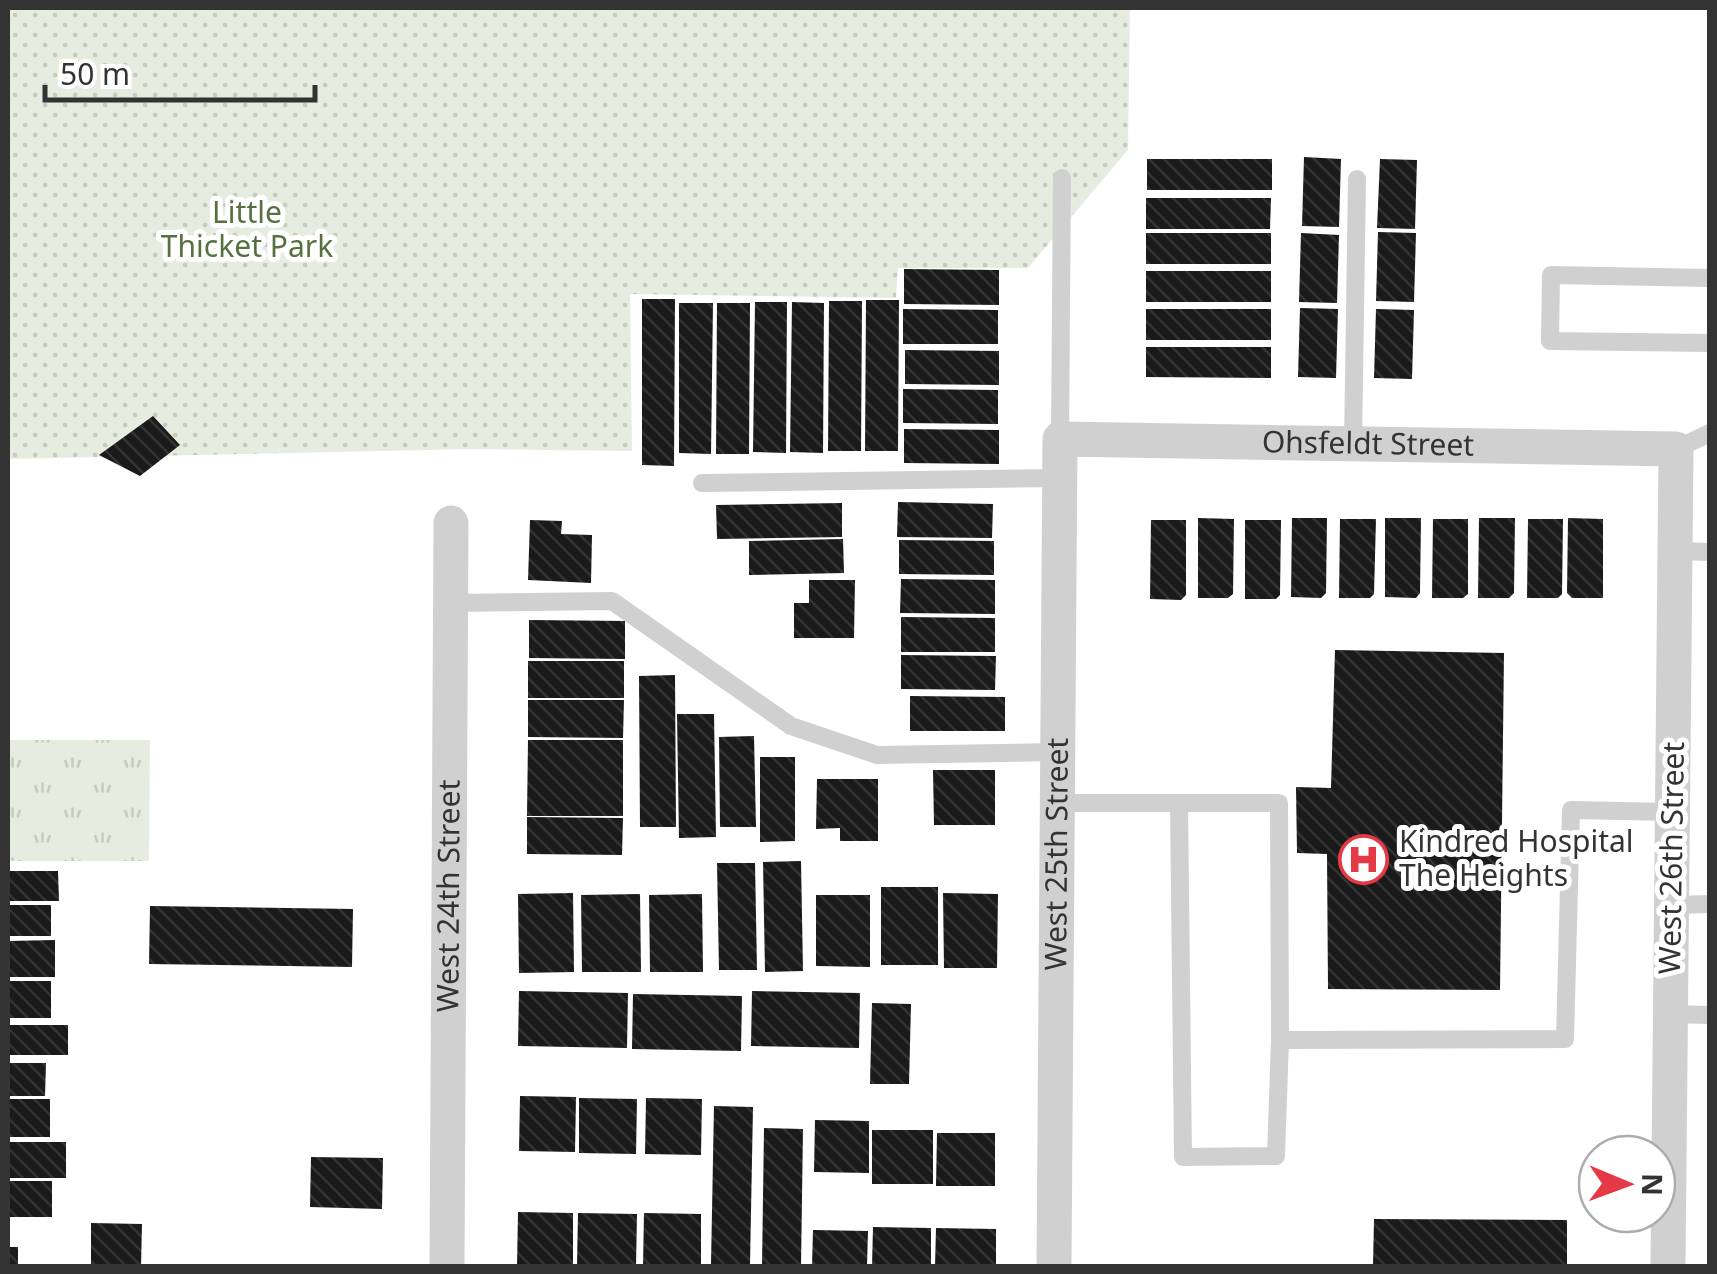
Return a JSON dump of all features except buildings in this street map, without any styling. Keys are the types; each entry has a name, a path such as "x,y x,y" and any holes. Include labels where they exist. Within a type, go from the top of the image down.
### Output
{"street":[{"name":"Ohsfeldt Street","path":"1060,439 1676,450"},
{"name":"West 25th Street","path":"1054,1266 1060,439"},
{"name":"West 26th Street","path":"1668,1266 1672,812 1692,552 1676,450"},
{"name":"West 24th Street","path":"447,1266 451,524"}],"lane":[{"path":"1060,439 1062,178"},
{"path":"1353,444 1357,179"},
{"path":"1710,278 1550,276 1550,341 1710,343"},
{"path":"1676,450 1710,433"},
{"path":"702,483 1060,478"},
{"path":"450,603 612,601 791,726 877,755 1058,752"},
{"path":"1058,804 1279,803 1280,1040 1276,1156 1183,1157 1179,804"},
{"path":"1280,1040 1565,1039 1571,810 1672,812"},
{"path":"1672,905 1710,904"},
{"path":"1670,1014 1710,1015"}],"green space":[{"name":"Little Thicket Park","path":"8,8 1130,8 1128,150 1028,268 898,268 896,298 630,294 632,451 471,449 8,459"},
{"path":"8,740 150,740 149,861 8,861"}],"place":[{"name":"Kindred Hospital The Heights","path":"1364,859"}]}
